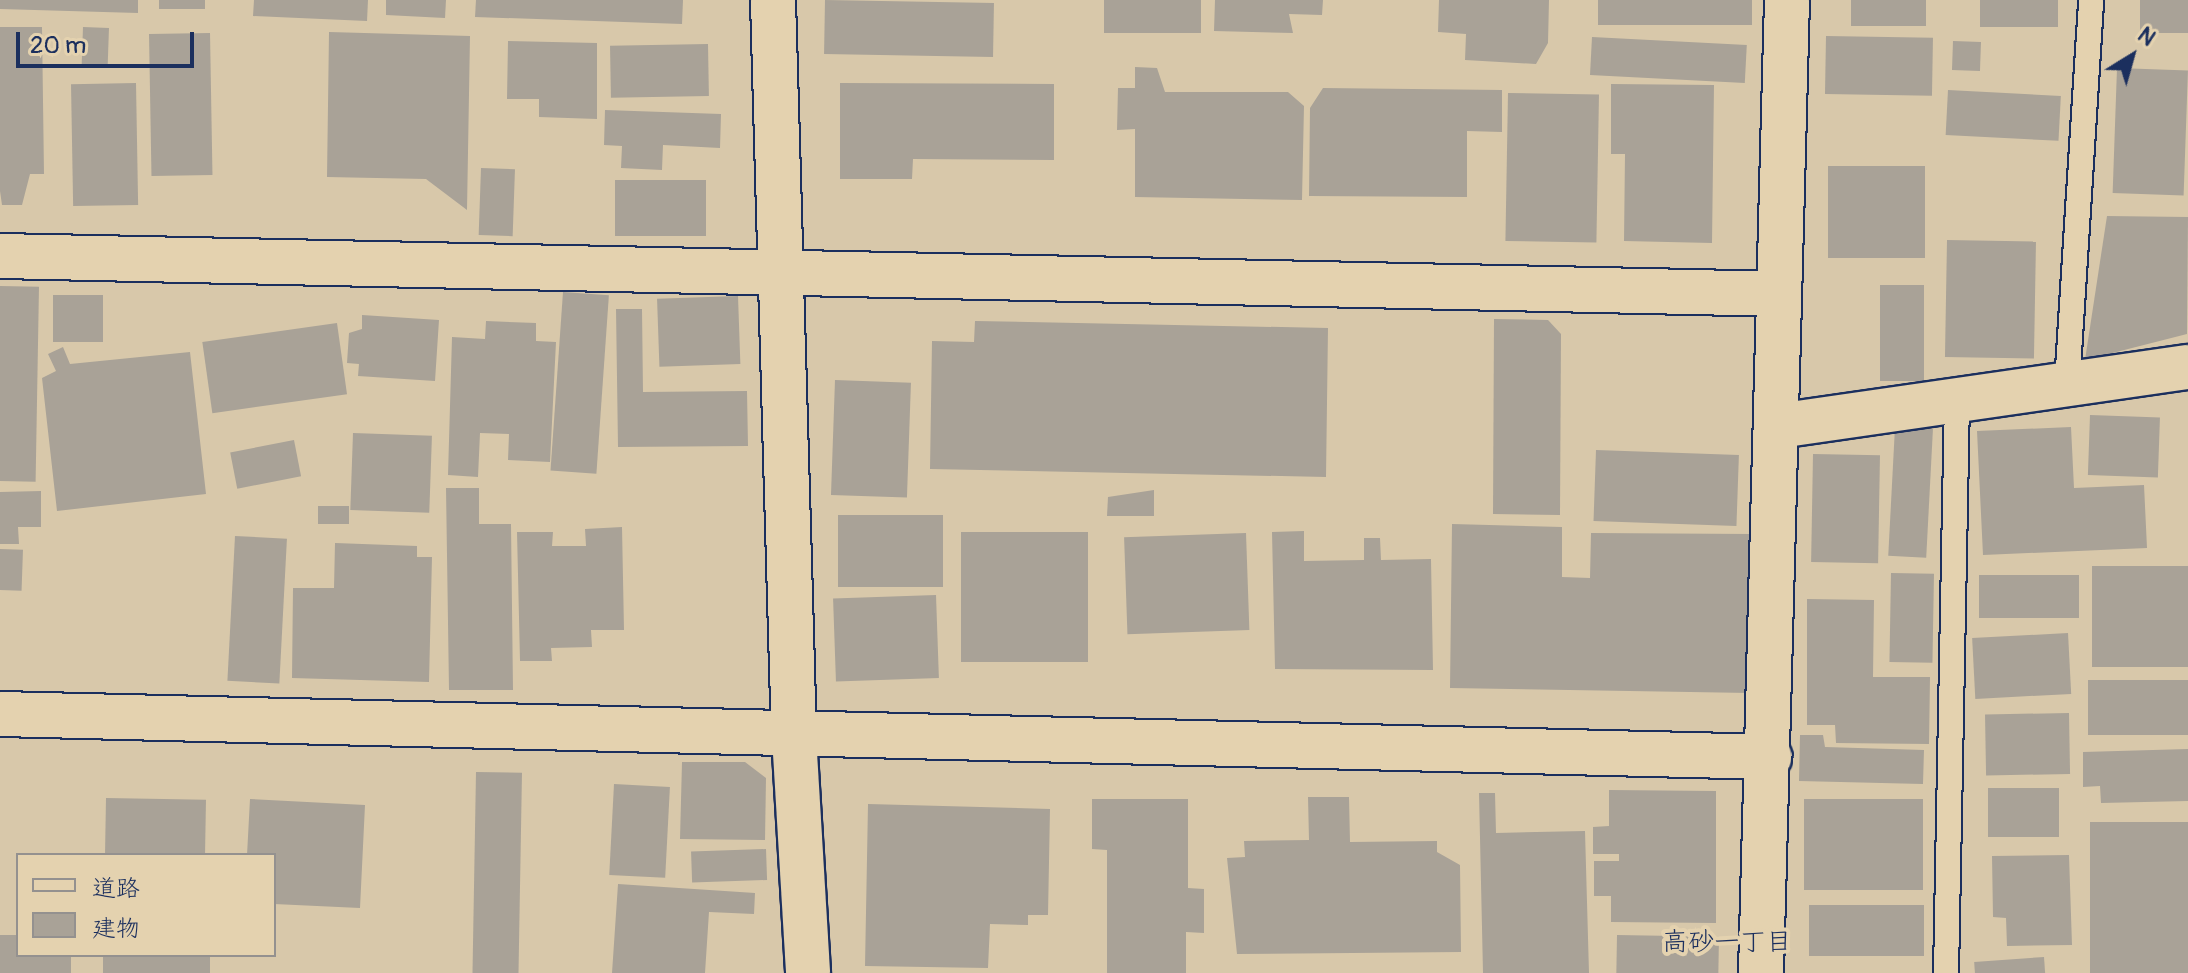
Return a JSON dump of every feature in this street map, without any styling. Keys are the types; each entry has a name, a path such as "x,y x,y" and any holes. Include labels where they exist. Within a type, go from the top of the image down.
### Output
{"street":[{"path":"773,0 794,736 808,973"},
{"path":"1761,973 1787,0"},
{"path":"0,256 1779,294"},
{"path":"1778,426 2188,367"},
{"path":"0,714 794,736 1769,757"}],"lane":[{"path":"2067,385 2091,0"},
{"path":"1946,973 1957,401"}],"building":[{"path":"0,0 138,0 138,13 0,9"},
{"path":"159,0 205,0 205,9 159,9"},
{"path":"254,0 368,0 367,21 253,16"},
{"path":"386,0 446,0 445,18 386,15"},
{"path":"476,0 683,0 682,24 475,17"},
{"path":"825,0 994,3 993,57 824,54"},
{"path":"1104,0 1201,0 1201,33 1104,33"},
{"path":"1215,0 1323,0 1322,15 1289,14 1293,33 1214,31"},
{"path":"1439,0 1549,0 1548,43 1536,64 1465,60 1466,34 1438,32"},
{"path":"1598,0 1752,0 1752,25 1598,25"},
{"path":"1851,0 1926,0 1926,26 1851,26"},
{"path":"1980,0 2058,0 2058,27 1980,27"},
{"path":"2140,0 2188,0 2188,33 2140,33"},
{"path":"0,27 42,27 44,174 30,174 22,205 2,205 0,191"},
{"path":"83,27 109,28 108,65 82,64"},
{"path":"329,32 470,36 467,210 426,179 327,177"},
{"path":"210,33 212,175 151,176 149,34"},
{"path":"1826,36 1933,38 1932,96 1825,94"},
{"path":"1592,37 1747,45 1745,83 1590,75"},
{"path":"508,41 597,43 597,119 539,117 539,99 507,99"},
{"path":"1953,41 1981,42 1980,71 1952,70"},
{"path":"708,44 709,96 611,98 610,46"},
{"path":"1135,67 1157,68 1165,92 1288,92 1304,106 1302,200 1135,197 1135,129 1117,130 1118,88 1135,88"},
{"path":"2117,68 2188,70 2184,195 2113,193"},
{"path":"136,83 138,205 73,206 71,84"},
{"path":"840,83 1054,84 1054,160 913,159 912,179 840,179"},
{"path":"1611,84 1714,85 1712,243 1624,241 1625,154 1611,154"},
{"path":"1323,88 1502,90 1502,132 1467,131 1467,197 1309,196 1310,108"},
{"path":"1948,90 2061,96 2058,141 1946,135"},
{"path":"1508,93 1599,95 1596,243 1505,241"},
{"path":"605,110 721,114 720,148 663,145 662,170 621,168 622,146 604,145"},
{"path":"1828,166 1925,166 1925,258 1828,258"},
{"path":"481,168 515,169 513,236 479,235"},
{"path":"615,180 706,180 706,236 615,236"},
{"path":"2107,216 2188,217 2187,334 2085,360"},
{"path":"1947,240 2036,242 2034,359 1945,357"},
{"path":"1880,285 1924,285 1924,381 1880,381"},
{"path":"0,286 39,287 36,482 0,481"},
{"path":"563,292 609,295 596,474 551,471"},
{"path":"53,295 103,295 103,342 53,342"},
{"path":"738,296 740,364 659,367 657,299"},
{"path":"616,309 642,309 643,392 747,391 748,446 618,447"},
{"path":"362,315 439,320 435,381 358,376 359,364 347,363 349,333 362,329"},
{"path":"1494,319 1548,320 1561,334 1560,515 1493,514"},
{"path":"486,321 536,323 536,341 556,342 550,462 508,460 509,434 480,433 478,477 448,475 452,337 485,339"},
{"path":"975,321 1328,328 1326,477 930,469 932,341 974,342"},
{"path":"337,323 347,394 212,413 202,342"},
{"path":"63,347 70,364 190,352 206,494 57,511 42,378 56,371 48,354"},
{"path":"835,380 911,383 907,498 831,495"},
{"path":"2090,415 2160,417 2158,477 2088,475"},
{"path":"1895,427 1933,429 1926,558 1888,556"},
{"path":"2071,427 2074,488 2144,485 2147,548 1983,555 1977,431"},
{"path":"353,433 432,436 429,513 350,510"},
{"path":"294,440 301,476 237,489 230,452"},
{"path":"1596,450 1739,455 1736,526 1594,521"},
{"path":"1813,454 1880,455 1878,563 1811,562"},
{"path":"446,488 479,488 479,524 511,524 513,690 449,690"},
{"path":"1154,490 1154,516 1107,516 1108,497"},
{"path":"41,491 41,527 18,527 19,544 0,544 0,492"},
{"path":"318,506 349,506 349,524 318,524"},
{"path":"838,515 943,515 943,587 838,587"},
{"path":"1452,524 1562,527 1562,577 1590,578 1591,533 1752,534 1750,693 1450,688"},
{"path":"622,527 624,630 591,630 592,647 551,648 552,661 520,661 517,532 553,532 552,546 586,546 585,529"},
{"path":"1304,531 1304,561 1364,560 1364,538 1380,538 1381,560 1431,559 1433,670 1275,669 1272,532"},
{"path":"961,532 1088,532 1088,662 961,662"},
{"path":"1246,533 1249,630 1127,634 1124,537"},
{"path":"235,536 287,539 279,684 227,681"},
{"path":"335,543 417,546 417,557 432,557 429,682 292,678 293,588 334,588"},
{"path":"0,549 23,550 22,591 0,590"},
{"path":"2092,566 2188,566 2188,667 2092,667"},
{"path":"1891,573 1934,574 1932,663 1889,662"},
{"path":"1979,575 2079,575 2079,618 1979,618"},
{"path":"936,595 939,678 836,682 833,599"},
{"path":"1807,599 1874,600 1873,677 1930,677 1929,744 1836,743 1835,725 1807,725"},
{"path":"2068,633 2071,694 1975,699 1972,638"},
{"path":"2088,680 2188,680 2188,735 2088,735"},
{"path":"2069,713 2070,774 1986,775 1985,714"},
{"path":"1800,735 1823,735 1825,747 1924,750 1923,784 1799,781"},
{"path":"2188,749 2188,801 2101,803 2100,786 2083,787 2083,752"},
{"path":"682,762 745,762 766,778 765,840 680,839"},
{"path":"476,772 522,773 518,973 472,973"},
{"path":"614,784 670,787 665,878 609,875"},
{"path":"1988,788 2059,788 2059,837 1988,837"},
{"path":"1609,790 1716,791 1716,923 1611,922 1611,896 1594,896 1594,861 1619,861 1619,854 1593,854 1593,827 1609,826"},
{"path":"1479,793 1495,793 1496,833 1585,831 1589,973 1483,973"},
{"path":"1308,797 1349,797 1350,842 1437,841 1437,852 1460,865 1461,952 1237,954 1227,858 1245,857 1244,841 1309,840"},
{"path":"106,798 206,800 205,853 105,853"},
{"path":"250,799 365,805 360,908 276,904 276,853 247,853"},
{"path":"1092,799 1188,799 1188,888 1204,889 1204,933 1186,932 1186,973 1107,973 1107,850 1092,849"},
{"path":"1804,799 1923,799 1923,890 1804,890"},
{"path":"868,804 1050,809 1048,915 1028,915 1028,925 990,924 988,968 865,966"},
{"path":"2090,822 2188,822 2188,973 2090,973"},
{"path":"766,849 767,880 692,883 691,852"},
{"path":"2069,855 2072,945 2007,946 2006,918 1993,917 1992,856"},
{"path":"618,884 755,893 754,914 709,912 705,973 612,973"},
{"path":"1809,905 1924,905 1924,956 1809,956"},
{"path":"0,935 16,935 16,957 71,957 71,973 0,973"},
{"path":"1617,935 1719,937 1718,973 1616,973"},
{"path":"103,957 210,957 210,973 103,973"},
{"path":"2044,957 2045,973 1975,973 1974,962"}],"district":[{"name":"高砂一丁目","path":"1727,943"}]}
